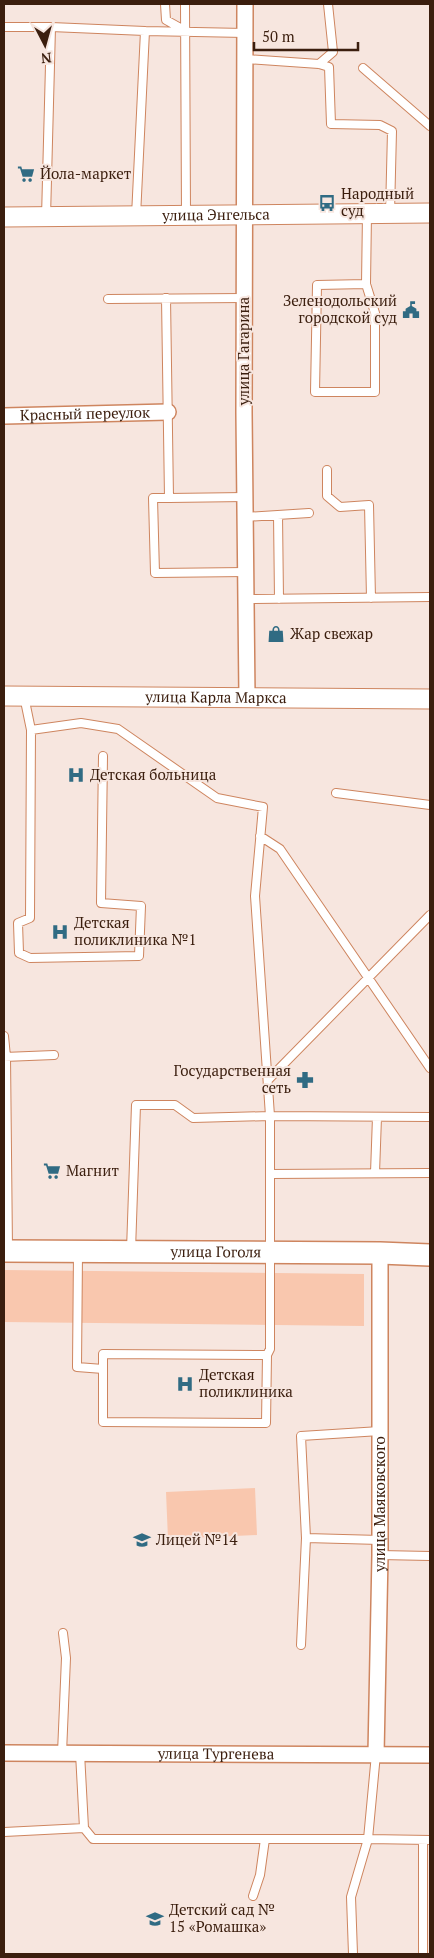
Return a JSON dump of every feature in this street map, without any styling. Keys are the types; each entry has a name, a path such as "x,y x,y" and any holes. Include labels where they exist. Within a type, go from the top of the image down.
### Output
{"main road":[{"name":"улица Гоголя","path":"6,1251 380,1253 430,1255"}],"street":[{"name":"улица Гагарина","path":"246,4 244,298 247,697"},
{"name":"улица Энгельса","path":"4,217 430,213"},
{"name":"Красный переулок","path":"4,416 168,412"},
{"name":"улица Карла Маркса","path":"4,696 430,699"},
{"name":"улица Маяковского","path":"376,1754 380,1548 380,1253"},
{"name":"улица Тургенева","path":"4,1753 430,1755"}],"lane":[{"path":"165,4 166,20 186,31"},
{"path":"185,4 186,216"},
{"path":"319,64 333,52 328,4"},
{"path":"5,27 51,26 145,31 245,33"},
{"path":"46,217 51,26"},
{"path":"136,216 145,31"},
{"path":"245,59 319,64 329,67 331,124 380,125 392,131 390,213"},
{"path":"363,68 430,126"},
{"path":"366,284 316,285 314,392 374,392 375,314 366,284 367,214"},
{"path":"166,298 170,498"},
{"path":"108,299 244,298"},
{"path":"327,470 327,496 340,507 369,505 371,598"},
{"path":"245,497 153,498 155,574 246,572"},
{"path":"245,517 309,513"},
{"path":"278,515 279,599"},
{"path":"246,599 430,597"},
{"path":"24,696 31,730 30,918 18,923 19,953 30,958 139,956 141,906 101,903 103,756"},
{"path":"31,730 82,723 118,729 217,798 263,807 255,896 270,1116 270,1349 267,1355 266,1423 103,1422 103,1354 267,1355"},
{"path":"336,793 430,804"},
{"path":"260,836 280,849 430,1068"},
{"path":"268,1080 430,915"},
{"path":"4,1036 6,1251"},
{"path":"5,1057 54,1055"},
{"path":"131,1252 136,1105 175,1105 193,1118 270,1116 430,1117"},
{"path":"375,1173 377,1116"},
{"path":"270,1174 430,1173"},
{"path":"78,1251 77,1367 103,1369"},
{"path":"301,1645 306,1538 301,1436 380,1431"},
{"path":"306,1538 430,1556"},
{"path":"62,1753 66,1658 64,1633"},
{"path":"80,1753 84,1828 93,1839 426,1840 423,1954"},
{"path":"353,1954 351,1897 368,1839 376,1754"},
{"path":"4,1832 84,1828"},
{"path":"253,1896 260,1875 265,1839"}],"shaded area":[{"path":"4,1270 364,1274 364,1326 4,1322"},
{"path":"255,1488 257,1535 168,1539 166,1492"}],"place":[{"name":"Йола-маркет","path":"26,174"},
{"name":"Народный суд","path":"327,203"},
{"name":"Зеленодольский городской суд","path":"411,310"},
{"name":"Жар свежар","path":"276,634"},
{"name":"Детская больница","path":"76,775"},
{"name":"Детская поликлиника №1","path":"60,932"},
{"name":"Государственная сеть","path":"305,1080"},
{"name":"Магнит","path":"52,1171"},
{"name":"Детская поликлиника","path":"185,1384"},
{"name":"Лицей №14","path":"142,1540"},
{"name":"Детский сад № 15 «Ромашка»","path":"155,1919"}]}
